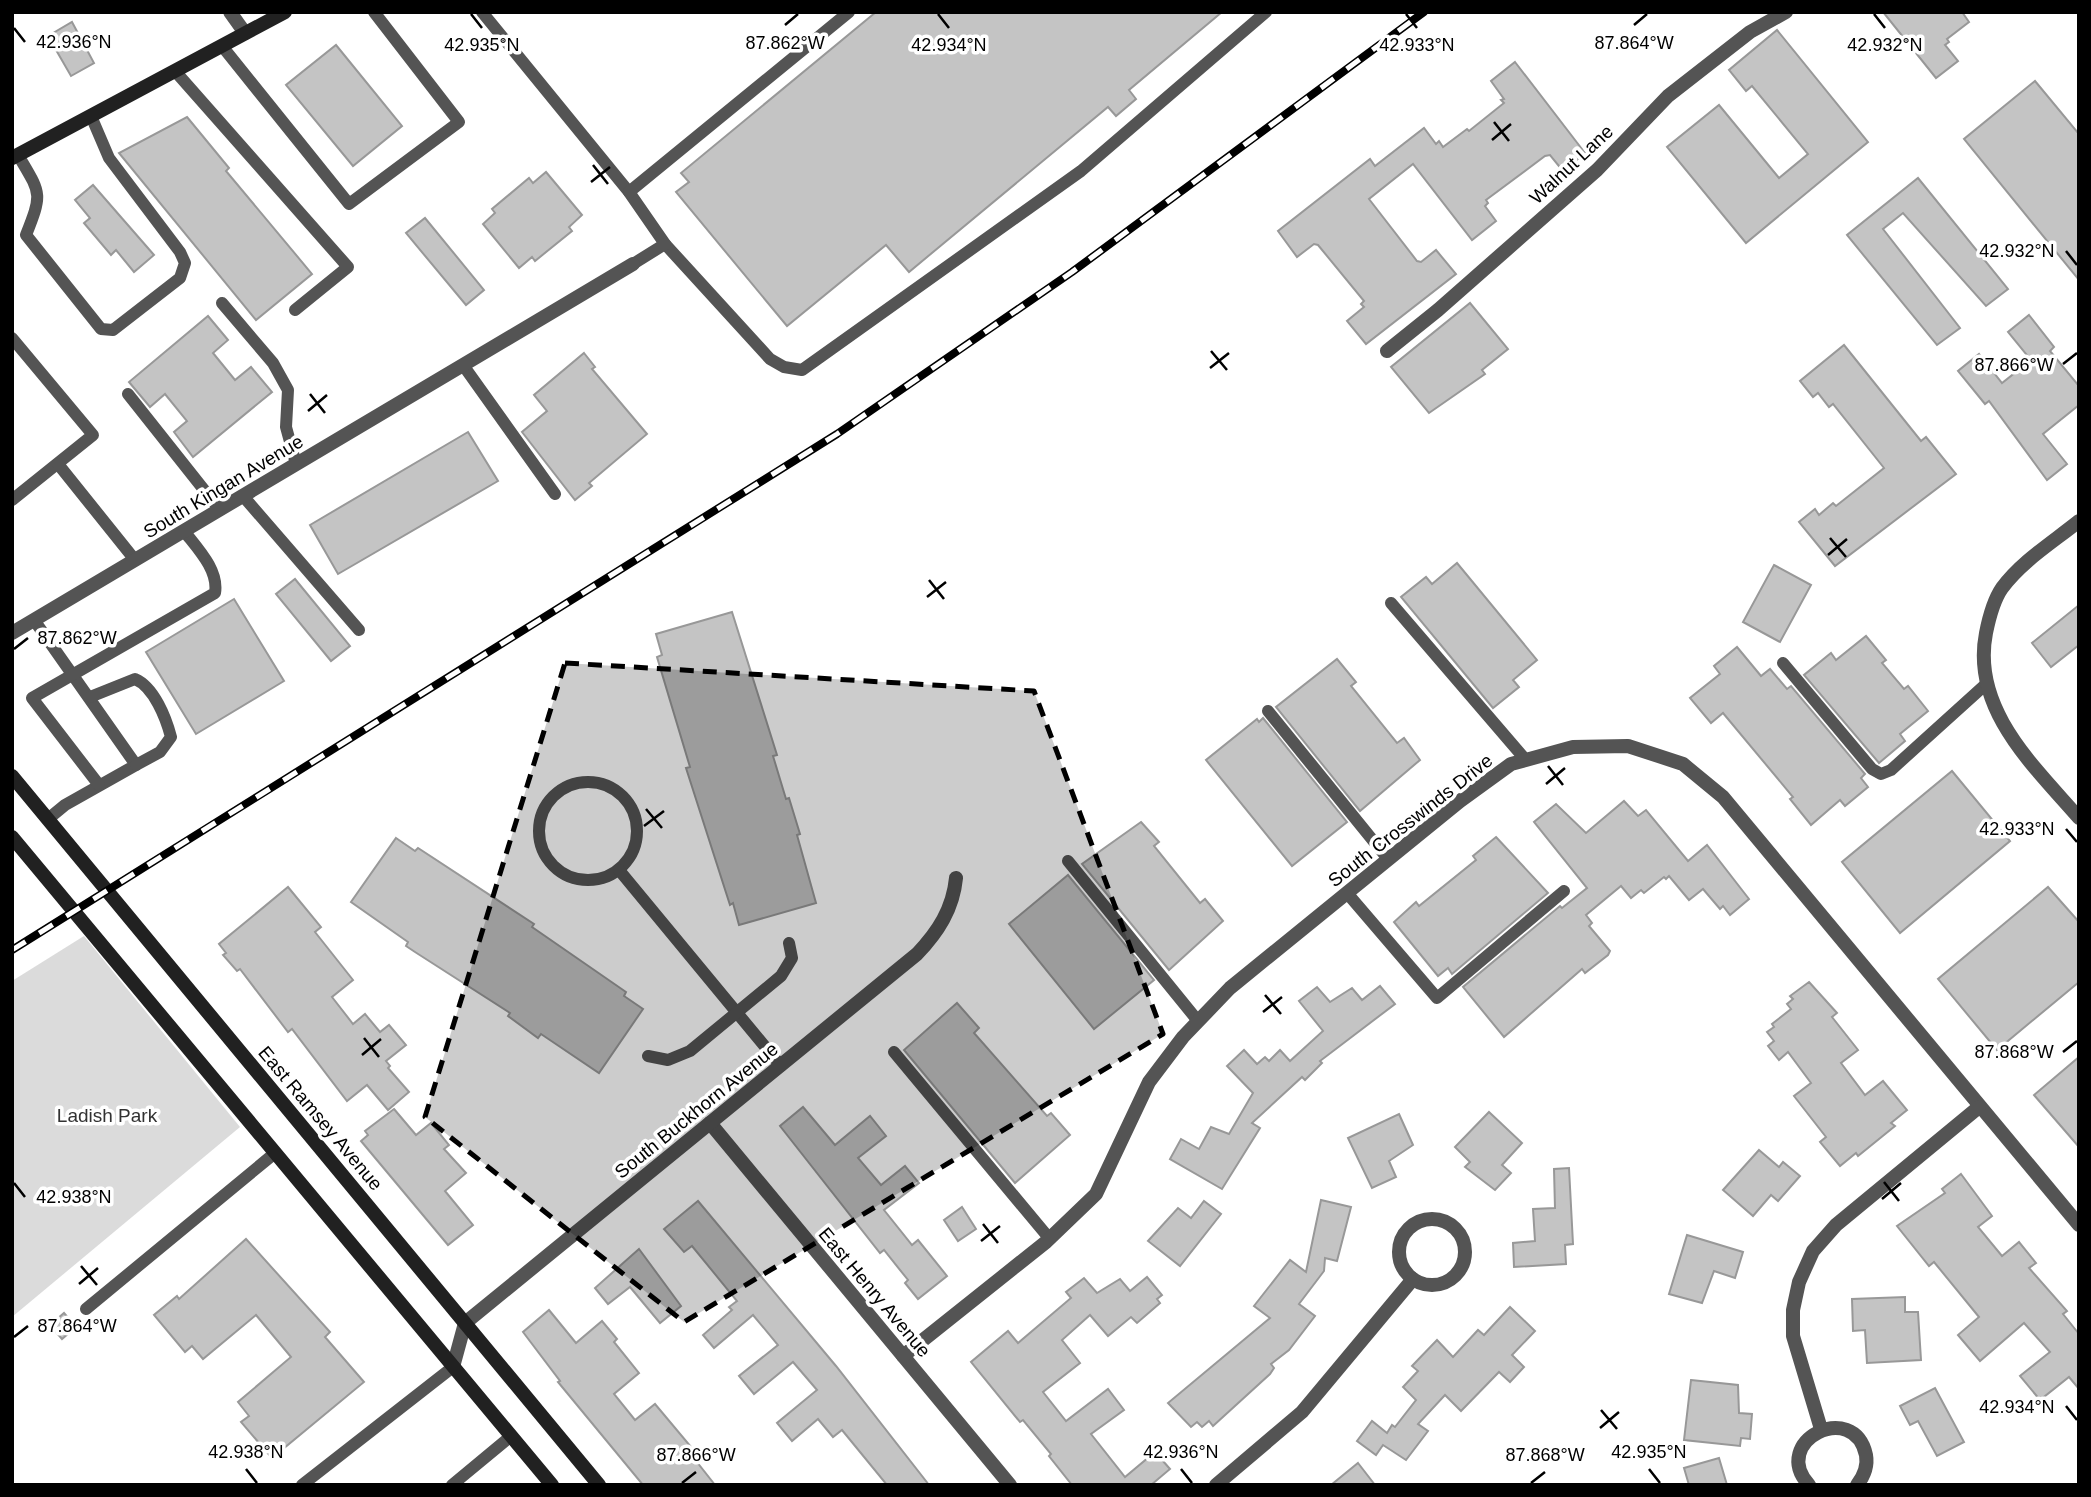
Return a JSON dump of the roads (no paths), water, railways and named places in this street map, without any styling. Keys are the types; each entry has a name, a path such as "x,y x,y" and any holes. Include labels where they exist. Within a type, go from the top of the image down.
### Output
{"street":[{"path":"230,12 245,33"},
{"path":"15,156 285,12"},
{"name":"Walnut Lane","path":"1387,351 1438,310 1597,170 1668,96 1750,32 1786,12"},
{"name":"South Kingan Avenue","path":"12,634 633,264"},
{"path":"2079,521 2017,570 2001,591 1989,617 1982,650 1985,685 2000,719 2020,749 2079,818"},
{"name":"South Crosswinds Drive","path":"903,1356 1049,1238 1096,1194 1149,1082 1198,1021 1230,988 1460,801 1511,764 1573,747 1628,746 1683,764 1723,797 2079,1225"},
{"name":"East Ramsey Avenue","path":"12,776 599,1485"},
{"path":"12,837 18,853 275,1153 552,1485"},
{"name":"South Buckhorn Avenue","path":"465,1323 917,954 937,933 954,896 956,878"},
{"path":"1821,1429 1793,1336 1793,1310 1799,1282 1813,1251 1836,1224 1979,1107"},
{"name":"East Henry Avenue","path":"710,1123 1010,1485"},
{"path":"1435,1218 1448,1222 1460,1232 1466,1247 1465,1261 1457,1275 1438,1285 1424,1284 1413,1279 1400,1259 1401,1241 1406,1231 1420,1221 1435,1218"},
{"path":"1216,1485 1302,1412 1413,1279"},
{"path":"453,1367 465,1323"},
{"path":"1809,1485 1800,1468 1799,1457 1803,1445 1821,1429 1841,1428 1861,1442 1867,1460 1864,1475 1857,1485"}],"lane":[{"path":"222,46 349,204 458,122 374,12"},
{"path":"482,12 629,192 665,244 771,359 784,367 802,370 1081,171 1266,12"},
{"path":"629,192 849,12"},
{"path":"176,71 348,267 295,310"},
{"path":"15,156 37,186 40,201 26,235 101,328 113,330 180,278 185,263 180,251 109,158 90,116"},
{"path":"633,264 665,244"},
{"path":"222,303 272,363 288,390 286,427 296,464"},
{"path":"12,338 93,435 12,500"},
{"path":"463,365 555,495"},
{"path":"128,394 220,510"},
{"path":"58,464 135,560"},
{"path":"243,496 359,630"},
{"path":"99,785 32,698 215,593 217,583 213,573 184,531"},
{"path":"1391,603 1525,759"},
{"path":"34,621 136,765"},
{"path":"1783,663 1871,769 1881,774 1891,770 1985,685"},
{"path":"48,819 99,785 160,752 171,737 142,682 135,679 90,697"},
{"path":"1268,711 1388,859"},
{"path":"592,782 608,786 622,795 632,809 637,825 637,841 630,857 619,870 590,881 575,879 550,862 542,848 541,817 548,803 559,791 575,784 592,782"},
{"path":"1068,861 1198,1021"},
{"path":"619,870 781,1066"},
{"path":"1347,893 1437,998 1564,891"},
{"path":"648,1056 667,1060 690,1051 781,976 792,958 789,943"},
{"path":"894,1052 1049,1238"},
{"path":"86,1308 275,1153"},
{"path":"302,1485 453,1367"},
{"path":"452,1485 511,1436"}],"railway":[{"path":"12,950 837,434 1072,272 1424,12"}],"park label":[{"name":"Ladish Park","path":"107,1115"}]}
